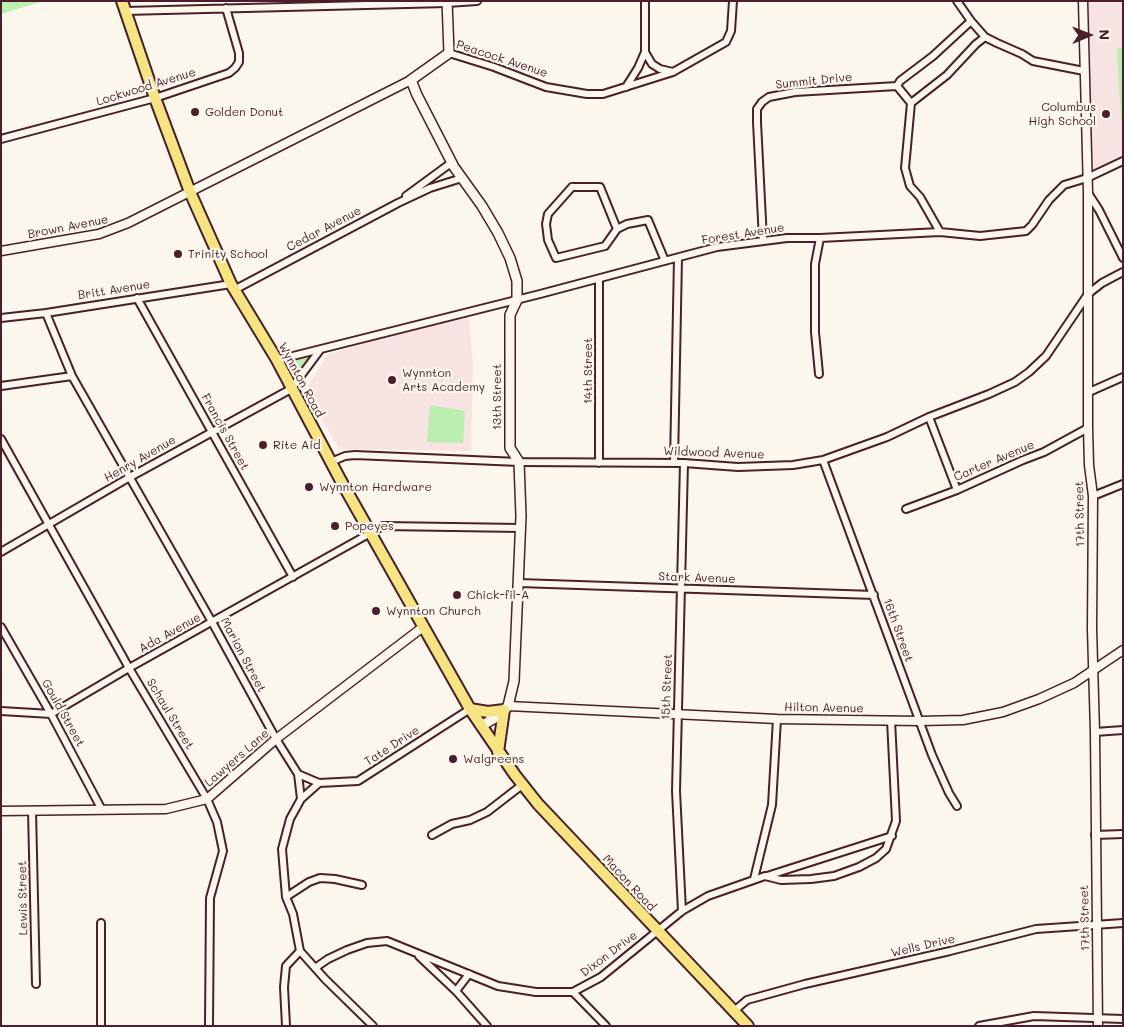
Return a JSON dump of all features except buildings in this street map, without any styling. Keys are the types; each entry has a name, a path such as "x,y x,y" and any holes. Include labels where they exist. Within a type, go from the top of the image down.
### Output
{"main road":[{"path":"447,2 449,52"},
{"name":"Wynnton Road","path":"123,6 190,192 232,287 276,360 330,462 423,627 470,709 498,752"},
{"name":"Peacock Avenue","path":"412,80 449,52"},
{"name":"13th Street","path":"412,80 417,95 452,163 482,206 510,258 517,281 517,300 510,315 510,448 519,462 521,528 514,681 506,708"},
{"path":"470,709 488,712 506,708"},
{"path":"481,726 500,715 506,708"},
{"path":"498,752 506,708"},
{"name":"Macon Road","path":"498,752 522,785 561,829 748,1026"}],"street":[{"path":"123,6 226,8 314,4 477,1"},
{"path":"626,87 645,52 645,1"},
{"name":"Peacock Avenue","path":"449,52 546,86 565,91 603,94 674,72 726,42 731,31 733,1"},
{"path":"957,1 985,37 1033,61 1084,72"},
{"name":"17th Street","path":"1083,1 1088,193 1088,428 1089,465 1093,496 1097,1022"},
{"name":"Lockwood Avenue","path":"1,139 155,98 229,73 239,62 239,53 226,8"},
{"path":"940,232 920,198 910,186 905,168 911,103 897,86 900,81 933,56 971,21"},
{"path":"911,103 947,75 985,37"},
{"path":"645,52 652,64 660,69 674,72"},
{"name":"Peacock Avenue","path":"190,192 412,80"},
{"name":"Summit Drive","path":"763,240 757,122 757,109 762,102 769,97 795,92 897,86"},
{"name":"Forest Avenue","path":"276,360 517,300 718,247 763,240 940,232 980,236 1026,231 1064,185 1087,178 1123,161"},
{"path":"398,203 452,163"},
{"path":"398,203 430,188 462,178"},
{"path":"617,229 600,187 572,187 548,214 546,224 548,240 556,258 605,246 617,229 627,224 648,220 665,261"},
{"name":"Brown Avenue","path":"1,251 99,234 114,229 190,192"},
{"path":"1088,193 1099,210 1123,258"},
{"name":"Cedar Avenue","path":"232,287 398,203"},
{"path":"819,374 815,332 815,264 820,238"},
{"path":"674,463 678,258"},
{"name":"Wildwood Avenue","path":"330,462 345,456 355,455 519,462 684,463 739,467 792,465 823,460 887,437 929,417 1015,382 1030,372 1046,356 1088,294 1102,283 1123,272"},
{"name":"14th Street","path":"599,279 599,463"},
{"name":"Britt Avenue","path":"1,318 46,313 137,298 232,287"},
{"name":"Francis Street","path":"137,298 293,577"},
{"name":"Marion Street","path":"46,313 72,376 212,622 276,739 298,774 301,799"},
{"path":"292,389 322,349"},
{"path":"1,386 72,376"},
{"path":"1089,392 1123,377"},
{"name":"Henry Avenue","path":"1,552 49,526 130,477 292,389"},
{"path":"929,417 957,490"},
{"name":"Carter Avenue","path":"906,509 957,490 1044,452 1088,428"},
{"name":"Schaul Street","path":"1,439 129,668 207,799 218,822 223,851 210,898 209,1026"},
{"name":"16th Street","path":"823,460 920,721 949,793 957,806"},
{"name":"15th Street","path":"682,911 676,791 684,463"},
{"path":"1093,496 1123,484"},
{"path":"370,534 384,526 393,525 521,528"},
{"name":"Ada Avenue","path":"51,714 129,668 370,534"},
{"name":"Stark Avenue","path":"519,583 874,596"},
{"name":"Gould Street","path":"1,627 51,714 102,810"},
{"name":"Lawyers Lane","path":"1,811 166,809 207,799 276,739 423,627"},
{"name":"Hilton Avenue","path":"506,708 777,719 963,720 1003,712 1056,691 1074,683 1123,650"},
{"name":"Tate Drive","path":"298,774 320,783 358,781 470,709"},
{"path":"1,711 51,714"},
{"path":"754,879 772,806 777,719"},
{"name":"Dixon Drive","path":"765,876 781,880 811,880 834,876 859,867 876,858 886,849 896,821 891,720"},
{"path":"1095,732 1123,730"},
{"path":"320,783 301,799 290,819 282,849 286,897 293,914 300,951 314,968 373,1026"},
{"path":"432,835 452,824 470,820 487,812 522,785"},
{"name":"Lewis Street","path":"32,810 36,984"},
{"path":"1095,835 1123,834"},
{"name":"Dixon Drive","path":"314,968 347,950 367,944 387,942 415,951 498,986 556,993 573,992 601,977 682,911 708,896 754,879 892,836"},
{"path":"286,897 309,882 320,878 362,885"},
{"name":"Wells Drive","path":"734,1011 747,1000 805,984 1036,929 1123,923"},
{"path":"101,924 101,1026"},
{"path":"286,1026 284,987 286,966 300,951"},
{"path":"415,951 456,991 487,1026"},
{"path":"456,991 469,974"},
{"path":"573,992 606,1026"},
{"path":"980,1026 1034,1016 1097,1022 1123,1019"}],"shaded area":[{"name":"Columbus High School","path":"1087,1 1123,1 1123,156 1089,173"},
{"name":"Wynnton Arts Academy","path":"469,317 473,365 471,451 339,449 305,391 327,355 370,341"}],"green space":[{"path":"1,1 44,1 1,14"},
{"path":"1118,48 1123,48 1123,126 1121,121"},
{"path":"310,354 301,371 296,378 285,360"},
{"path":"430,405 465,411 463,443 427,442"}],"place":[{"name":"Golden Donut","path":"195,112"},
{"name":"Columbus High School","path":"1106,114"},
{"name":"Trinity School","path":"178,254"},
{"name":"Wynnton Arts Academy","path":"392,380"},
{"name":"Rite Aid","path":"263,445"},
{"name":"Wynnton Hardware","path":"309,487"},
{"name":"Popeyes","path":"335,526"},
{"name":"Chick-fil-A","path":"457,595"},
{"name":"Wynnton Church","path":"376,611"},
{"name":"Walgreens","path":"453,759"}]}
